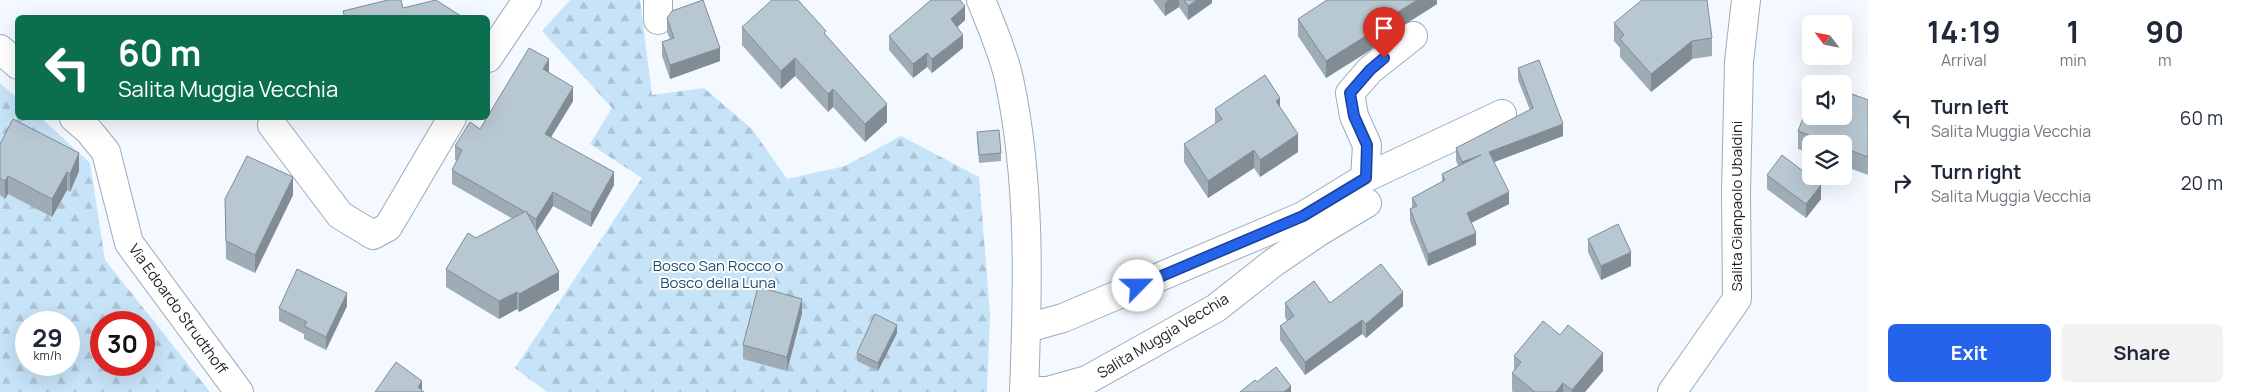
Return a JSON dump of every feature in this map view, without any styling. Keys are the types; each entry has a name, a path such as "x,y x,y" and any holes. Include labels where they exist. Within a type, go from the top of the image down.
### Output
{"street":[{"path":"490,55 527,0"},
{"name":"Salita Muggia Vecchia","path":"980,0 1008,77 1022,162 1028,250 1024,391 1048,391 1087,380 1216,308 1273,263 1320,230 1366,191"},
{"name":"Salita Gianpaolo Ubaldini","path":"1672,392 1737,299 1736,192 1739,62 1746,0"},
{"path":"1366,191 1367,145 1354,116 1350,93 1370,70 1413,36"},
{"path":"0,49 15,62"},
{"name":"Salita Muggia Vecchia","path":"1027,328 1063,318 1366,191 1502,114"},
{"name":"Via Edoardo Strudthoff","path":"76,120 89,131 106,152 129,243 239,392"},
{"path":"272,126 340,215 372,235 388,227 451,120"}],"green space":[{"name":"Bosco San Rocco o Bosco della Luna","path":"570,0 640,0 652,95 704,88 752,129 787,179 845,166 901,136 979,177 990,314 987,392 547,392 515,368 642,178 590,144 612,108 542,31"},
{"path":"0,83 15,96 15,120 43,120 90,163 105,260 146,311 90,311 90,376 155,376 155,323 210,392 0,392"}],"building":[{"path":"388,0 401,0 403,8 436,0 459,15 344,15 343,11"},
{"path":"703,0 720,48 670,65 662,42 674,38 667,18 672,11"},
{"path":"772,0 798,0 826,31 824,33 887,104 865,124 833,89 828,94 795,58 781,71 742,27"},
{"path":"931,0 960,0 965,6 951,19 963,35 932,59 927,53 913,64 889,36"},
{"path":"1184,0 1197,0 1188,6"},
{"path":"1327,0 1417,0 1390,17 1369,34 1326,61 1298,19"},
{"path":"1642,0 1707,0 1712,38 1692,41 1651,74 1620,39 1624,35 1614,23"},
{"path":"529,48 549,59 543,69 573,87 545,134 614,172 591,213 553,192 536,219 526,211 452,170 462,150 455,146 470,122 480,129 485,120 490,120 490,112"},
{"path":"1539,60 1563,124 1489,152 1509,192 1467,213 1476,233 1428,254 1410,209 1417,206 1412,198 1445,180 1442,174 1481,155 1462,162 1456,148 1533,108 1518,68"},
{"path":"1265,75 1280,98 1276,101 1298,134 1260,160 1254,150 1208,181 1184,144 1222,119 1215,109"},
{"path":"1852,94 1868,100 1868,157 1852,151 1852,135 1808,135 1798,131 1802,121 1802,125 1852,125"},
{"path":"13,119 79,153 70,174 67,172 52,199 8,176 5,181 0,178 0,144"},
{"path":"999,130 1001,153 979,155 977,132"},
{"path":"1782,155 1802,170 1802,185 1821,185 1806,204 1767,175"},
{"path":"247,156 293,177 255,255 226,241 225,199"},
{"path":"526,211 559,272 519,294 517,292 499,301 446,269 468,233 476,238"},
{"path":"1618,224 1631,252 1601,266 1588,239"},
{"path":"1381,264 1403,292 1366,324 1362,320 1305,362 1280,326 1294,316 1285,303 1314,281 1330,303"},
{"path":"297,269 347,293 326,337 304,326 307,322 279,308"},
{"path":"758,287 802,299 787,357 743,345"},
{"path":"875,314 897,325 878,363 857,353"},
{"path":"1543,321 1560,335 1568,325 1603,353 1572,390 1563,383 1556,392 1535,392 1512,373 1521,362 1514,356"},
{"path":"396,362 422,381 418,387 424,392 375,392"},
{"path":"1276,367 1291,386 1284,392 1240,392 1255,380 1257,382"}],"route":[{"path":"1138,286 1303,216 1366,178 1367,145 1354,116 1350,93 1370,70 1384,58"}]}
